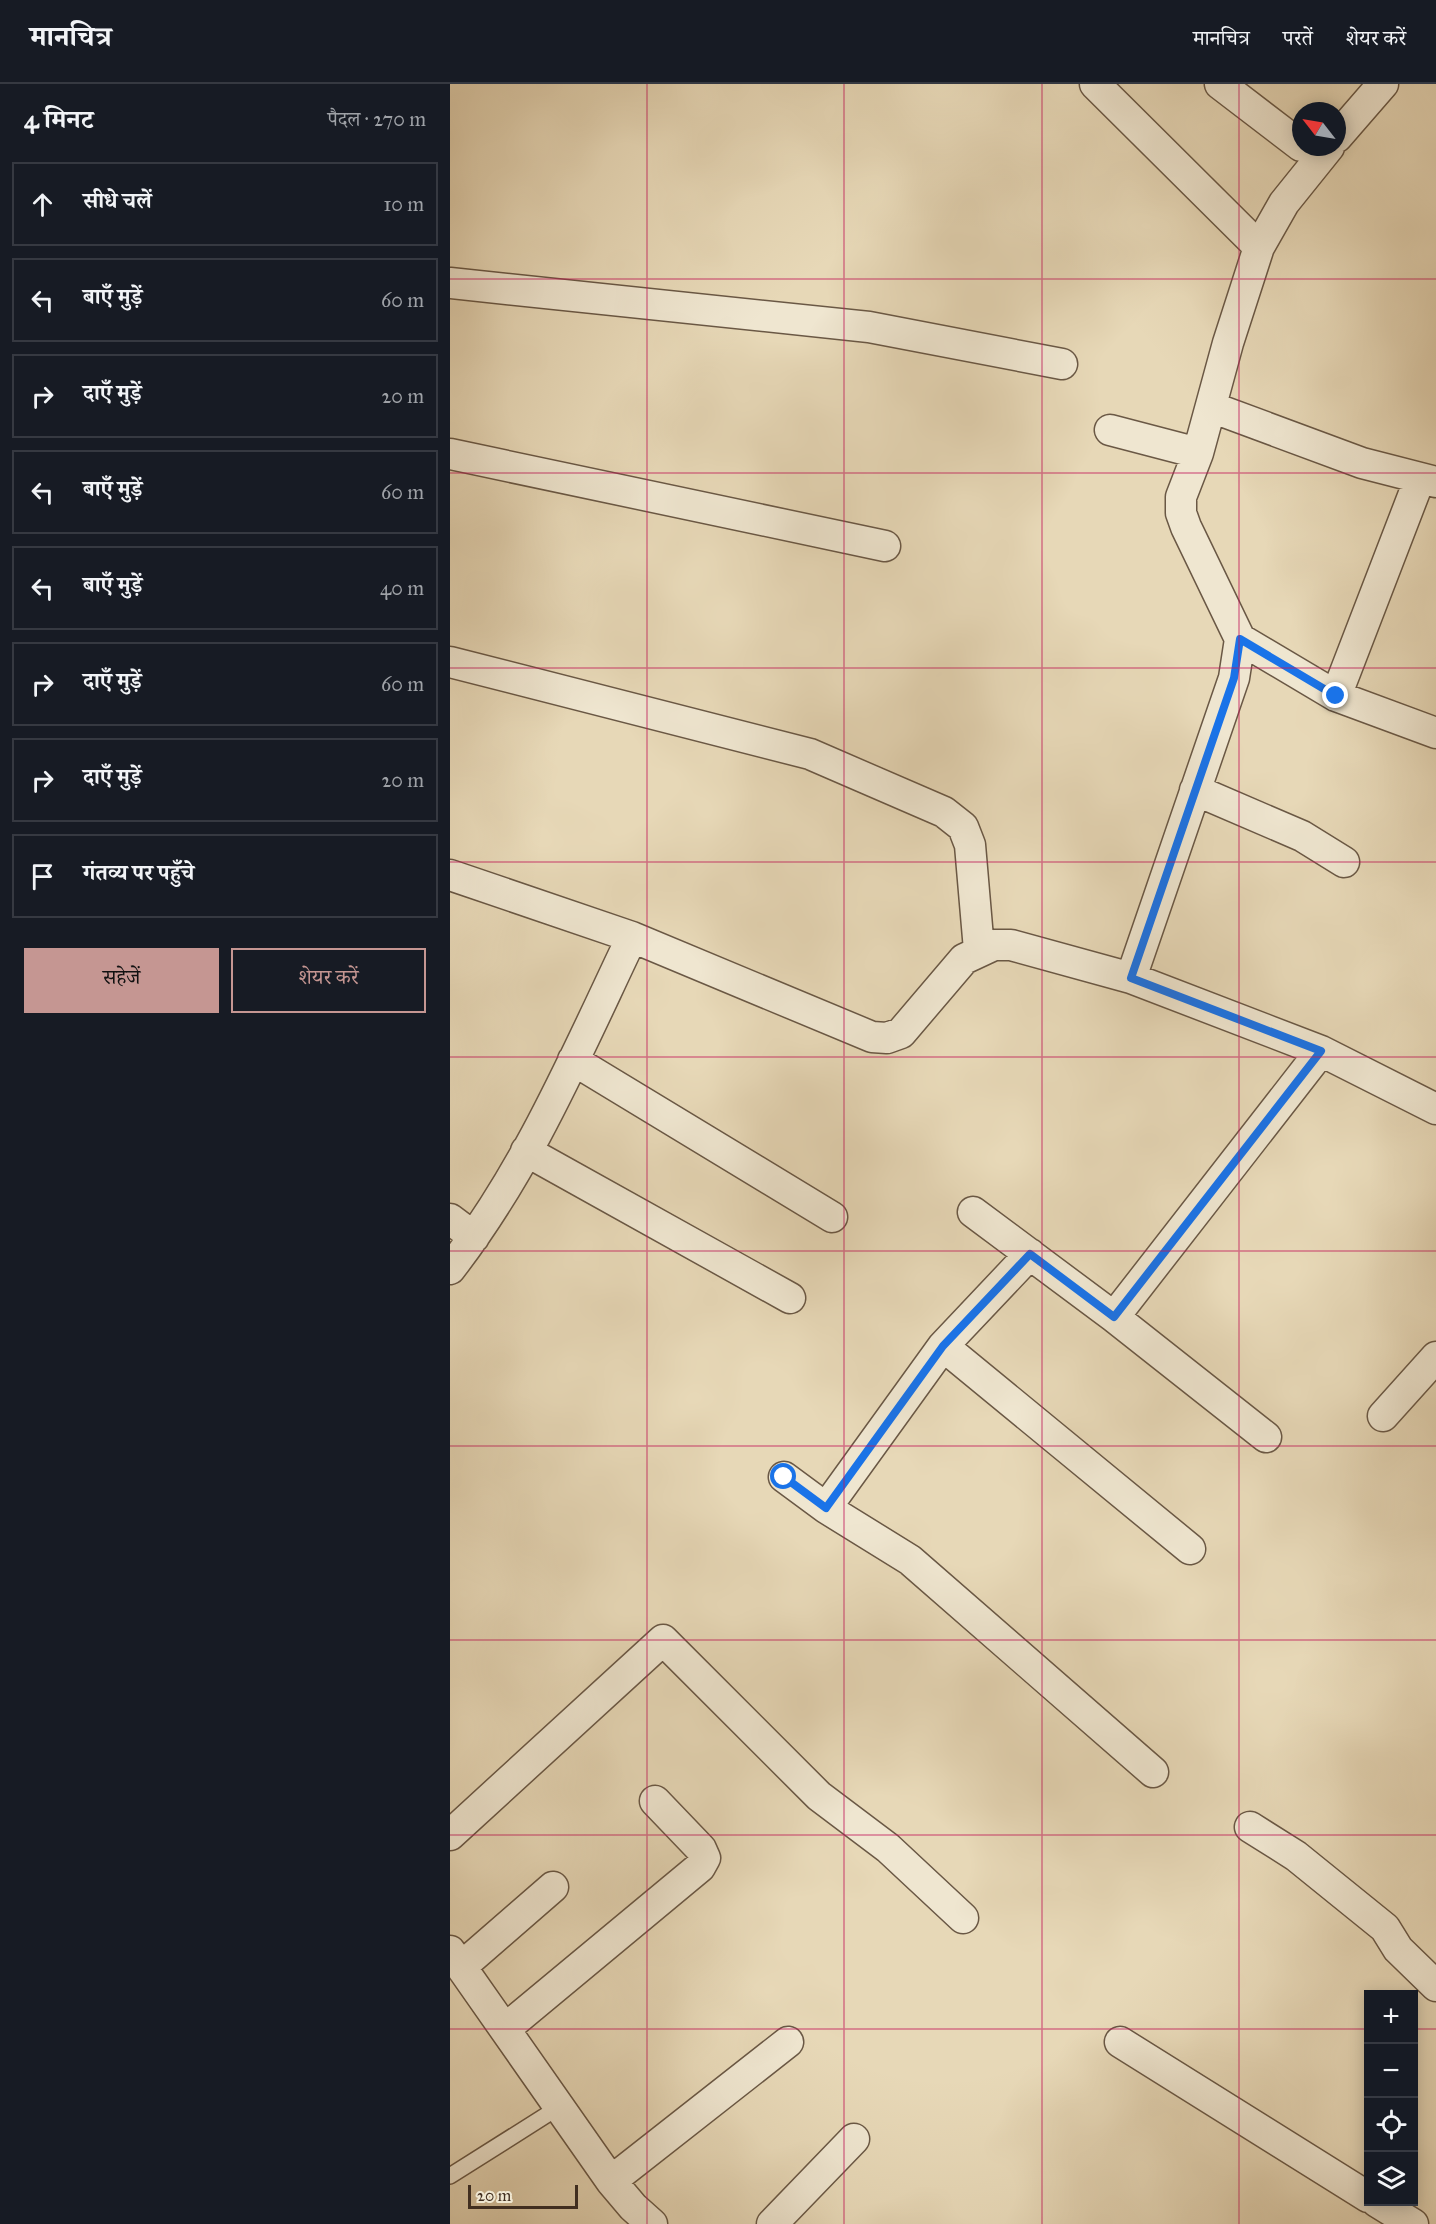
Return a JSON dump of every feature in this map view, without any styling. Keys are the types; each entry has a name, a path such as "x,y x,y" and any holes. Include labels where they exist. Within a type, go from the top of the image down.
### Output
{"street":[{"path":"1095,84 1259,247"},
{"path":"1220,84 1292,131"},
{"path":"1346,119 1383,84"},
{"path":"1131,978 1234,678 1240,639 1181,513 1181,497 1198,453 1259,247 1312,156"},
{"path":"450,283 869,327 1062,364"},
{"path":"1211,407 1362,463 1428,480 1336,696"},
{"path":"1110,430 1198,453"},
{"path":"450,454 885,546"},
{"path":"1240,639 1336,696 1436,733"},
{"path":"450,662 810,754 944,812 963,827 970,845 979,950"},
{"path":"1195,790 1302,836 1344,862"},
{"path":"450,875 632,937 872,1037 887,1038 901,1033 964,959 979,950 994,945 1011,945 1131,978 1321,1051 1436,1109"},
{"path":"450,1269 474,1237 544,1120 632,937"},
{"path":"1114,1317 1321,1051"},
{"path":"573,1060 832,1217"},
{"path":"526,1151 789,1298"},
{"path":"973,1212 1114,1317 1266,1437"},
{"path":"450,1219 474,1237"},
{"path":"826,1508 943,1346 1030,1254"},
{"path":"943,1346 1190,1549"},
{"path":"1383,1416 1436,1357"},
{"path":"784,1477 826,1508 910,1560 1153,1772"},
{"path":"450,1835 663,1640 819,1796 888,1848 963,1918"},
{"path":"506,2029 700,1867 705,1858 701,1849 654,1802"},
{"path":"1250,1827 1296,1856 1376,1920 1398,1950 1436,1986"},
{"path":"553,1887 454,1958 611,2181 633,2207 652,2224"},
{"path":"611,2181 788,2042"},
{"path":"1120,2042 1364,2194"},
{"path":"772,2224 854,2139"},
{"path":"1384,2206 1413,2224"}],"lane":[{"path":"450,2176 559,2107"}],"route":[{"path":"784,1477 826,1508 943,1346 1030,1254 1114,1317 1321,1051 1131,978 1168,864 1234,678 1240,639 1336,696"}]}
